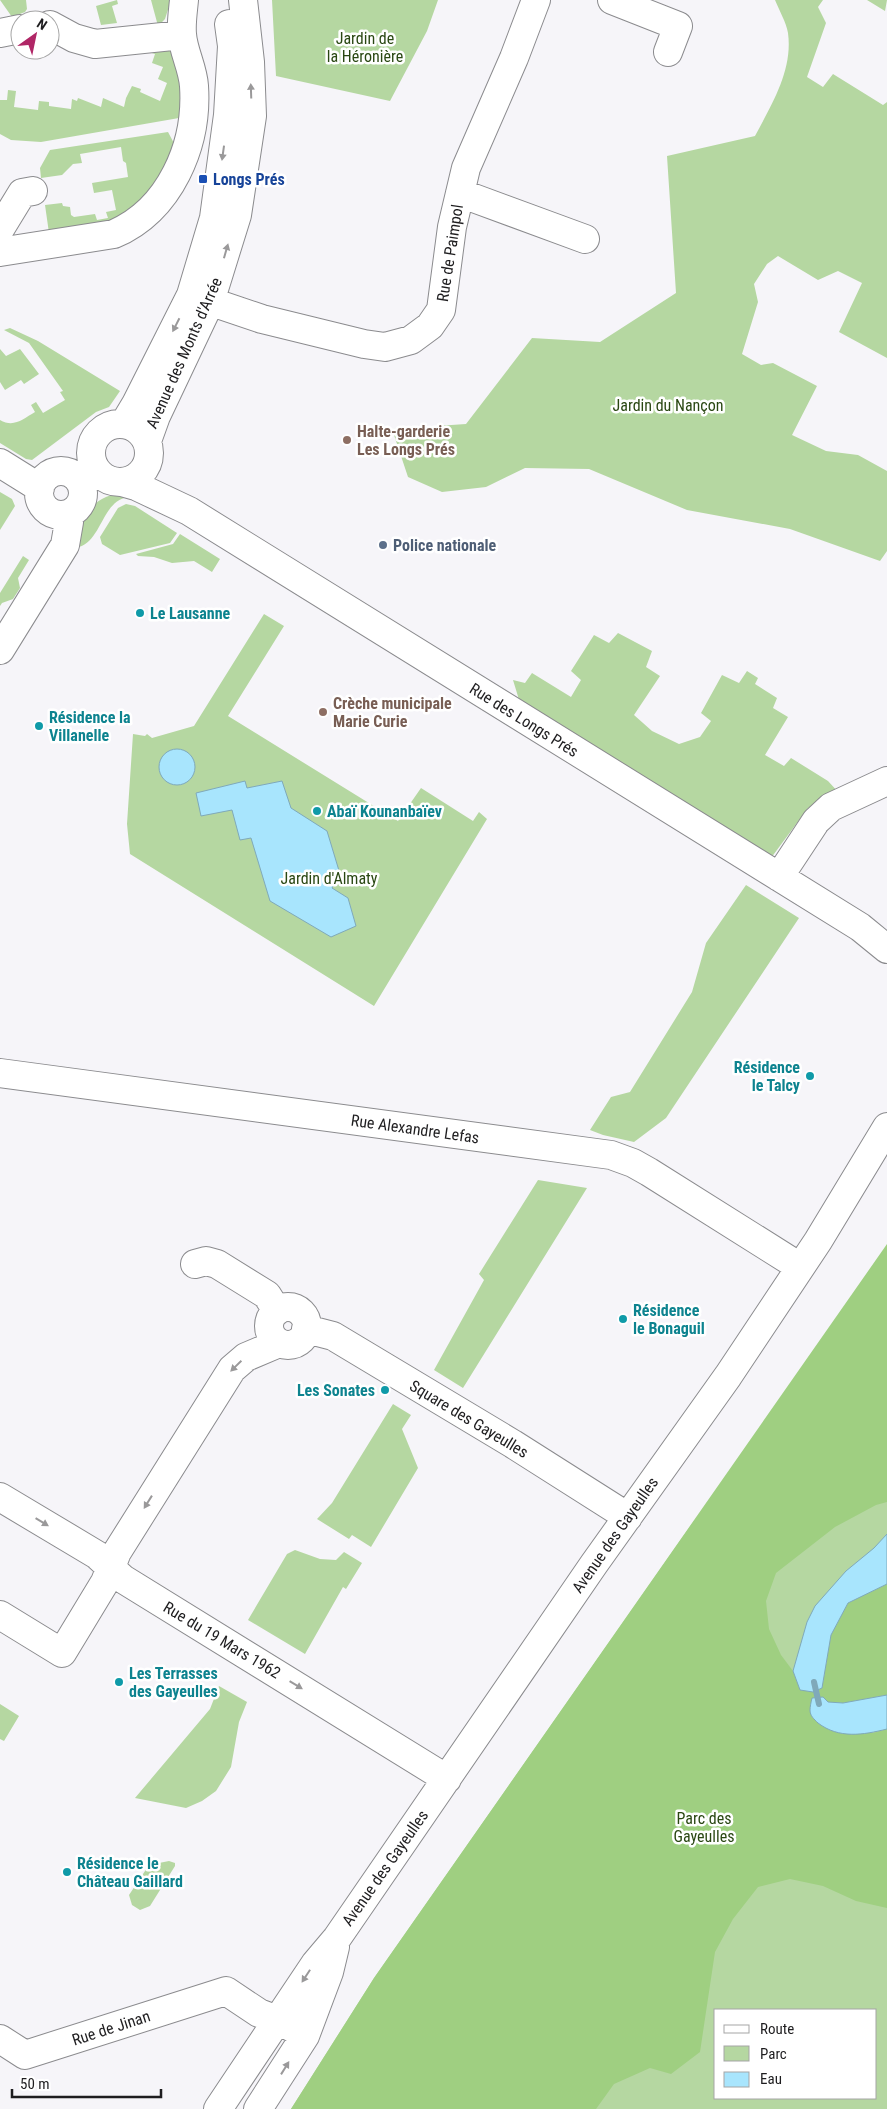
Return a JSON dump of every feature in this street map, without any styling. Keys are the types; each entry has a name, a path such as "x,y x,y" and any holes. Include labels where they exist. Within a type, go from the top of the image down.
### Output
{"street":[{"path":"0,252 114,234 144,218 163,197 184,155 194,107 194,85 182,35 184,0"},
{"name":"Avenue des Monts d'Arrée","path":"124,424 201,298 228,115 232,46 227,0"},
{"name":"Avenue des Monts d'Arrée","path":"147,452 156,416 201,298 237,215 252,116 250,62 243,0"},
{"name":"Rue de Paimpol","path":"201,298 262,319 364,344 385,347 411,340 430,326 441,310 452,227 466,168 514,58 536,0"},
{"path":"612,0 678,26 668,52"},
{"path":"60,30 74,38 95,44 182,35"},
{"path":"0,229 22,193 33,191"},
{"path":"460,193 585,239"},
{"path":"124,424 135,428 147,452 134,478 116,481 99,490 75,507 56,515 47,510 39,497 49,479 74,452 94,440 106,427 124,424"},
{"path":"94,440 91,454 95,467 104,477 116,481"},
{"name":"Rue des Longs Prés","path":"147,452 158,479 189,511"},
{"path":"0,463 49,479 73,474 80,481 83,490 69,522 65,545 0,650"},
{"name":"Rue des Longs Prés","path":"116,481 136,486 189,511 860,927 887,949"},
{"path":"779,877 816,821 831,807 887,781"},
{"name":"Rue des Longs Prés","path":"860,927 887,937"},
{"name":"Rue Alexandre Lefas","path":"0,1074 612,1155 649,1172 800,1266"},
{"name":"Avenue des Gayeulles","path":"218,2109 314,1964 337,1938 718,1390 818,1241 887,1127"},
{"path":"195,1264 206,1261 217,1264 267,1295 278,1311"},
{"path":"0,1615 62,1652 105,1582 117,1552 232,1369 246,1357 279,1343 290,1345 296,1343 304,1335 306,1329 304,1317 295,1309 289,1308 278,1311 270,1321 270,1334 279,1343"},
{"name":"Square des Gayeulles","path":"306,1329 333,1336 513,1444 628,1517"},
{"name":"Rue du 19 Mars 1962","path":"0,1497 97,1555 123,1579 447,1779"},
{"name":"Avenue des Gayeulles","path":"258,2109 304,2036 329,1972 337,1938"},
{"name":"Rue de Jinan","path":"0,2039 25,2055 226,1991 259,2013 278,2020"},
{"path":"278,2020 304,2036"}],"green space":[{"path":"0,0 26,0 26,10 10,10 10,14"},
{"path":"117,0 118,4 112,6 117,23 101,25 96,6"},
{"path":"151,0 171,0 165,19 158,26"},
{"name":"Jardin de la Héronière","path":"272,0 438,0 427,31 390,101 276,76"},
{"name":"Jardin du Nançon","path":"775,0 823,0 818,7 826,23 807,77 823,87 833,74 883,105 887,102 887,358 839,332 862,283 838,271 818,280 778,256 767,264 754,284 758,302 742,354 761,365 773,363 817,386 792,435 826,451 858,455 887,471 887,551 880,561 790,529 687,510 589,469 525,468 486,487 442,492 408,477 392,429 466,424 532,338 600,342 676,293 667,156 755,136 780,86 789,47 788,33"},
{"path":"867,0 887,0 885,11"},
{"path":"168,48 177,62 181,81 179,118 41,142 11,140 0,134 0,100 7,100 8,90 16,91 14,107 38,110 39,101 49,102 49,106 71,109 72,99 77,101 78,98 101,107 103,98 124,107 132,86 141,89 140,92 160,101 167,83 158,79 163,67 152,63 155,54 145,51"},
{"path":"168,132 176,147 149,196 113,221 49,233 45,205 62,203 63,206 70,207 71,215 74,217 95,214 97,220 108,218 106,212 116,210 112,190 94,193 92,183 128,177 121,147 80,154 82,163 73,164 62,175 41,178 40,168 50,150"},
{"path":"10,328 38,341 120,391 109,407 96,412 32,460 26,459 0,443 0,420 10,423 18,422 35,412 31,405 36,402 43,413 65,400 60,392 63,391 29,343 4,330"},
{"path":"0,349 6,356 20,349 39,374 24,384 21,380 5,390 0,382"},
{"path":"0,492 12,499 15,506 0,530"},
{"path":"120,493 128,497 119,500 113,506 93,537 79,547 82,524 91,507 101,499"},
{"path":"126,504 135,506 177,533 170,543 120,555 102,544 100,537 118,508"},
{"path":"180,534 220,559 212,572 194,561 172,563 136,554 173,544"},
{"path":"23,556 29,560 18,578 20,588 13,599 2,603 0,606 0,593"},
{"name":"Jardin d'Almaty","path":"264,614 284,626 228,716 398,821 421,788 473,821 479,812 487,819 374,1006 130,854 127,824 133,734 145,736 147,734 152,738 194,726"},
{"path":"618,633 652,651 646,667 660,676 634,715 652,731 679,744 700,737 711,721 701,713 722,675 739,683 747,671 758,678 755,684 777,698 773,708 788,717 765,755 784,766 791,758 828,781 840,794 808,808 771,858 520,703 513,680 525,683 532,673 571,697 581,680 571,671 594,635 609,643"},
{"path":"746,885 799,918 666,1118 634,1142 590,1130 611,1097 630,1092 692,992 706,943"},
{"path":"538,1180 587,1188 463,1388 434,1370 484,1280 479,1274"},
{"name":"Parc des Gayeulles","path":"887,1244 887,1502 876,1505 835,1527 776,1573 766,1601 769,1629 781,1655 793,1671 800,1690 822,1688 831,1635 848,1603 887,1584 887,1695 843,1703 828,1702 823,1697 812,1698 812,1717 829,1730 873,1733 887,1729 887,1908 856,1901 823,1886 790,1879 758,1887 733,1919 715,1952 700,2052 671,2074 650,2068 614,2084 596,2109 291,2109 374,1978"},
{"path":"393,1404 411,1415 402,1429 418,1468 371,1547 352,1535 349,1539 317,1519 332,1503"},
{"name":"Parc des Gayeulles","path":"887,1480 887,2109 291,2109 374,1978 694,1521"},
{"path":"295,1550 320,1559 336,1560 344,1552 362,1563 346,1589 343,1587 305,1654 248,1620 287,1554"},
{"path":"219,1686 247,1702 239,1722 231,1767 216,1791 202,1801 186,1808 135,1798 210,1709"},
{"path":"0,1704 19,1716 4,1741 0,1739"},
{"path":"169,1861 175,1863 175,1866 150,1906 140,1910 132,1905 129,1895 149,1865"}],"water":[{"path":"177,749 184,750 190,754 194,760 194,774 190,780 184,784 177,785 170,784 164,780 160,774 159,767 160,760 164,754 170,750"},
{"path":"245,781 247,788 282,781 291,808 327,831 340,874 332,888 348,898 356,926 331,937 270,901 251,838 240,840 232,810 201,816 196,793"},
{"path":"887,1534 887,1584 848,1603 831,1635 822,1688 813,1692 800,1690 793,1671 807,1622 815,1606 846,1571 874,1548"},
{"path":"887,1695 887,1729 878,1731 860,1734 834,1732 818,1723 810,1712 812,1698 823,1697 828,1702 843,1703"}],"waterway":[{"path":"814,1682 819,1704"}],"place":[{"name":"Longs Prés","path":"203,179"},
{"name":"Halte-garderie Les Longs Prés","path":"347,440"},
{"name":"Police nationale","path":"383,545"},
{"name":"Le Lausanne","path":"140,613"},
{"name":"Crèche municipale Marie Curie","path":"323,712"},
{"name":"Résidence la Villanelle","path":"39,726"},
{"name":"Abaï Kounanbaïev","path":"317,811"},
{"name":"Résidence le Talcy","path":"810,1076"},
{"name":"Résidence le Bonaguil","path":"623,1319"},
{"name":"Les Sonates","path":"385,1390"},
{"name":"Les Terrasses des Gayeulles","path":"119,1682"},
{"name":"Résidence le Château Gaillard","path":"67,1872"}]}
